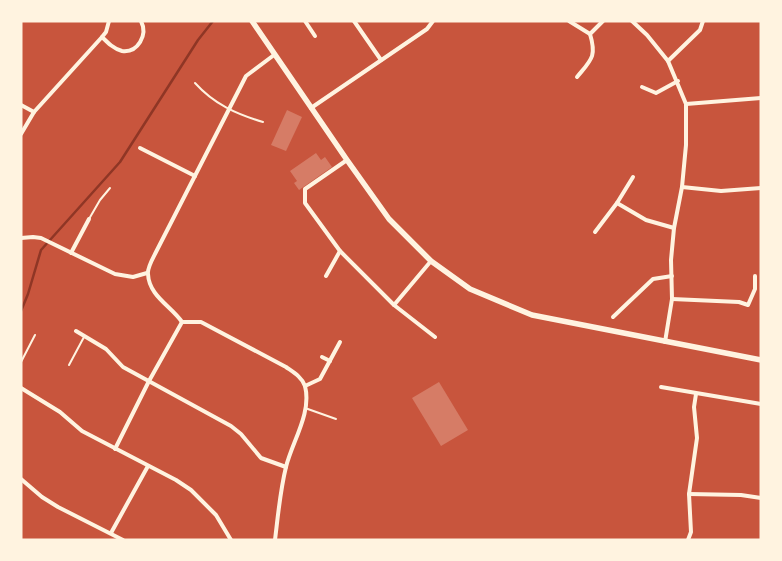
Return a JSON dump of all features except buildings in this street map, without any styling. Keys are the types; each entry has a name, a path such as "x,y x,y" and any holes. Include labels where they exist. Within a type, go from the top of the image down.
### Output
{"highway":[{"path":"252,21 389,219 431,261 470,288 532,315 761,360"}],"street":[{"path":"21,134 34,112 106,32 109,21"},
{"path":"102,37 115,48 122,51 134,48 143,38 144,32 141,21"},
{"path":"305,21 315,36"},
{"path":"354,21 381,60"},
{"path":"311,108 427,29 433,21"},
{"path":"569,21 590,34 594,46 592,60 577,76"},
{"path":"590,34 603,21"},
{"path":"632,21 647,35 668,61 686,104 687,128 682,187 674,228 671,260 672,298 665,342"},
{"path":"668,61 700,30 703,21"},
{"path":"182,322 176,312 157,296 147,273 246,76 274,55"},
{"path":"642,87 656,93 678,82"},
{"path":"686,104 761,98"},
{"path":"21,105 34,112"},
{"path":"140,148 195,176"},
{"path":"347,160 305,189 305,203 340,251 394,305 436,336"},
{"path":"595,232 617,203 633,177"},
{"path":"682,187 721,191 761,188"},
{"path":"617,203 646,220 674,228"},
{"path":"71,253 89,219"},
{"path":"21,238 41,238 115,274 133,277 147,273"},
{"path":"326,276 340,251"},
{"path":"394,305 431,261"},
{"path":"613,318 653,280 672,276"},
{"path":"672,298 739,302 748,305 755,289 754,276"},
{"path":"115,450 149,381 182,322"},
{"path":"182,322 201,322 286,367 298,376 305,386 305,408 286,467 275,540"},
{"path":"76,330 106,349 123,367 231,426 241,434 261,458 286,467"},
{"path":"305,386 320,379 340,342"},
{"path":"322,357 330,361"},
{"path":"661,387 761,404"},
{"path":"21,388 60,412 82,431 115,450 176,480 191,490 216,515 231,540"},
{"path":"688,540 691,532 689,494 696,438 694,407 696,394"},
{"path":"111,533 148,466"},
{"path":"21,479 42,497 58,507 123,540"},
{"path":"689,494 741,495 761,498"}],"lane":[{"path":"195,83 205,94 230,111 263,122"},
{"path":"89,219 100,200 110,188"},
{"path":"21,362 35,336"},
{"path":"69,366 85,336"},
{"path":"305,408 336,419"}],"waterway":[{"path":"21,311 41,250 120,162 198,40 213,21"}]}
